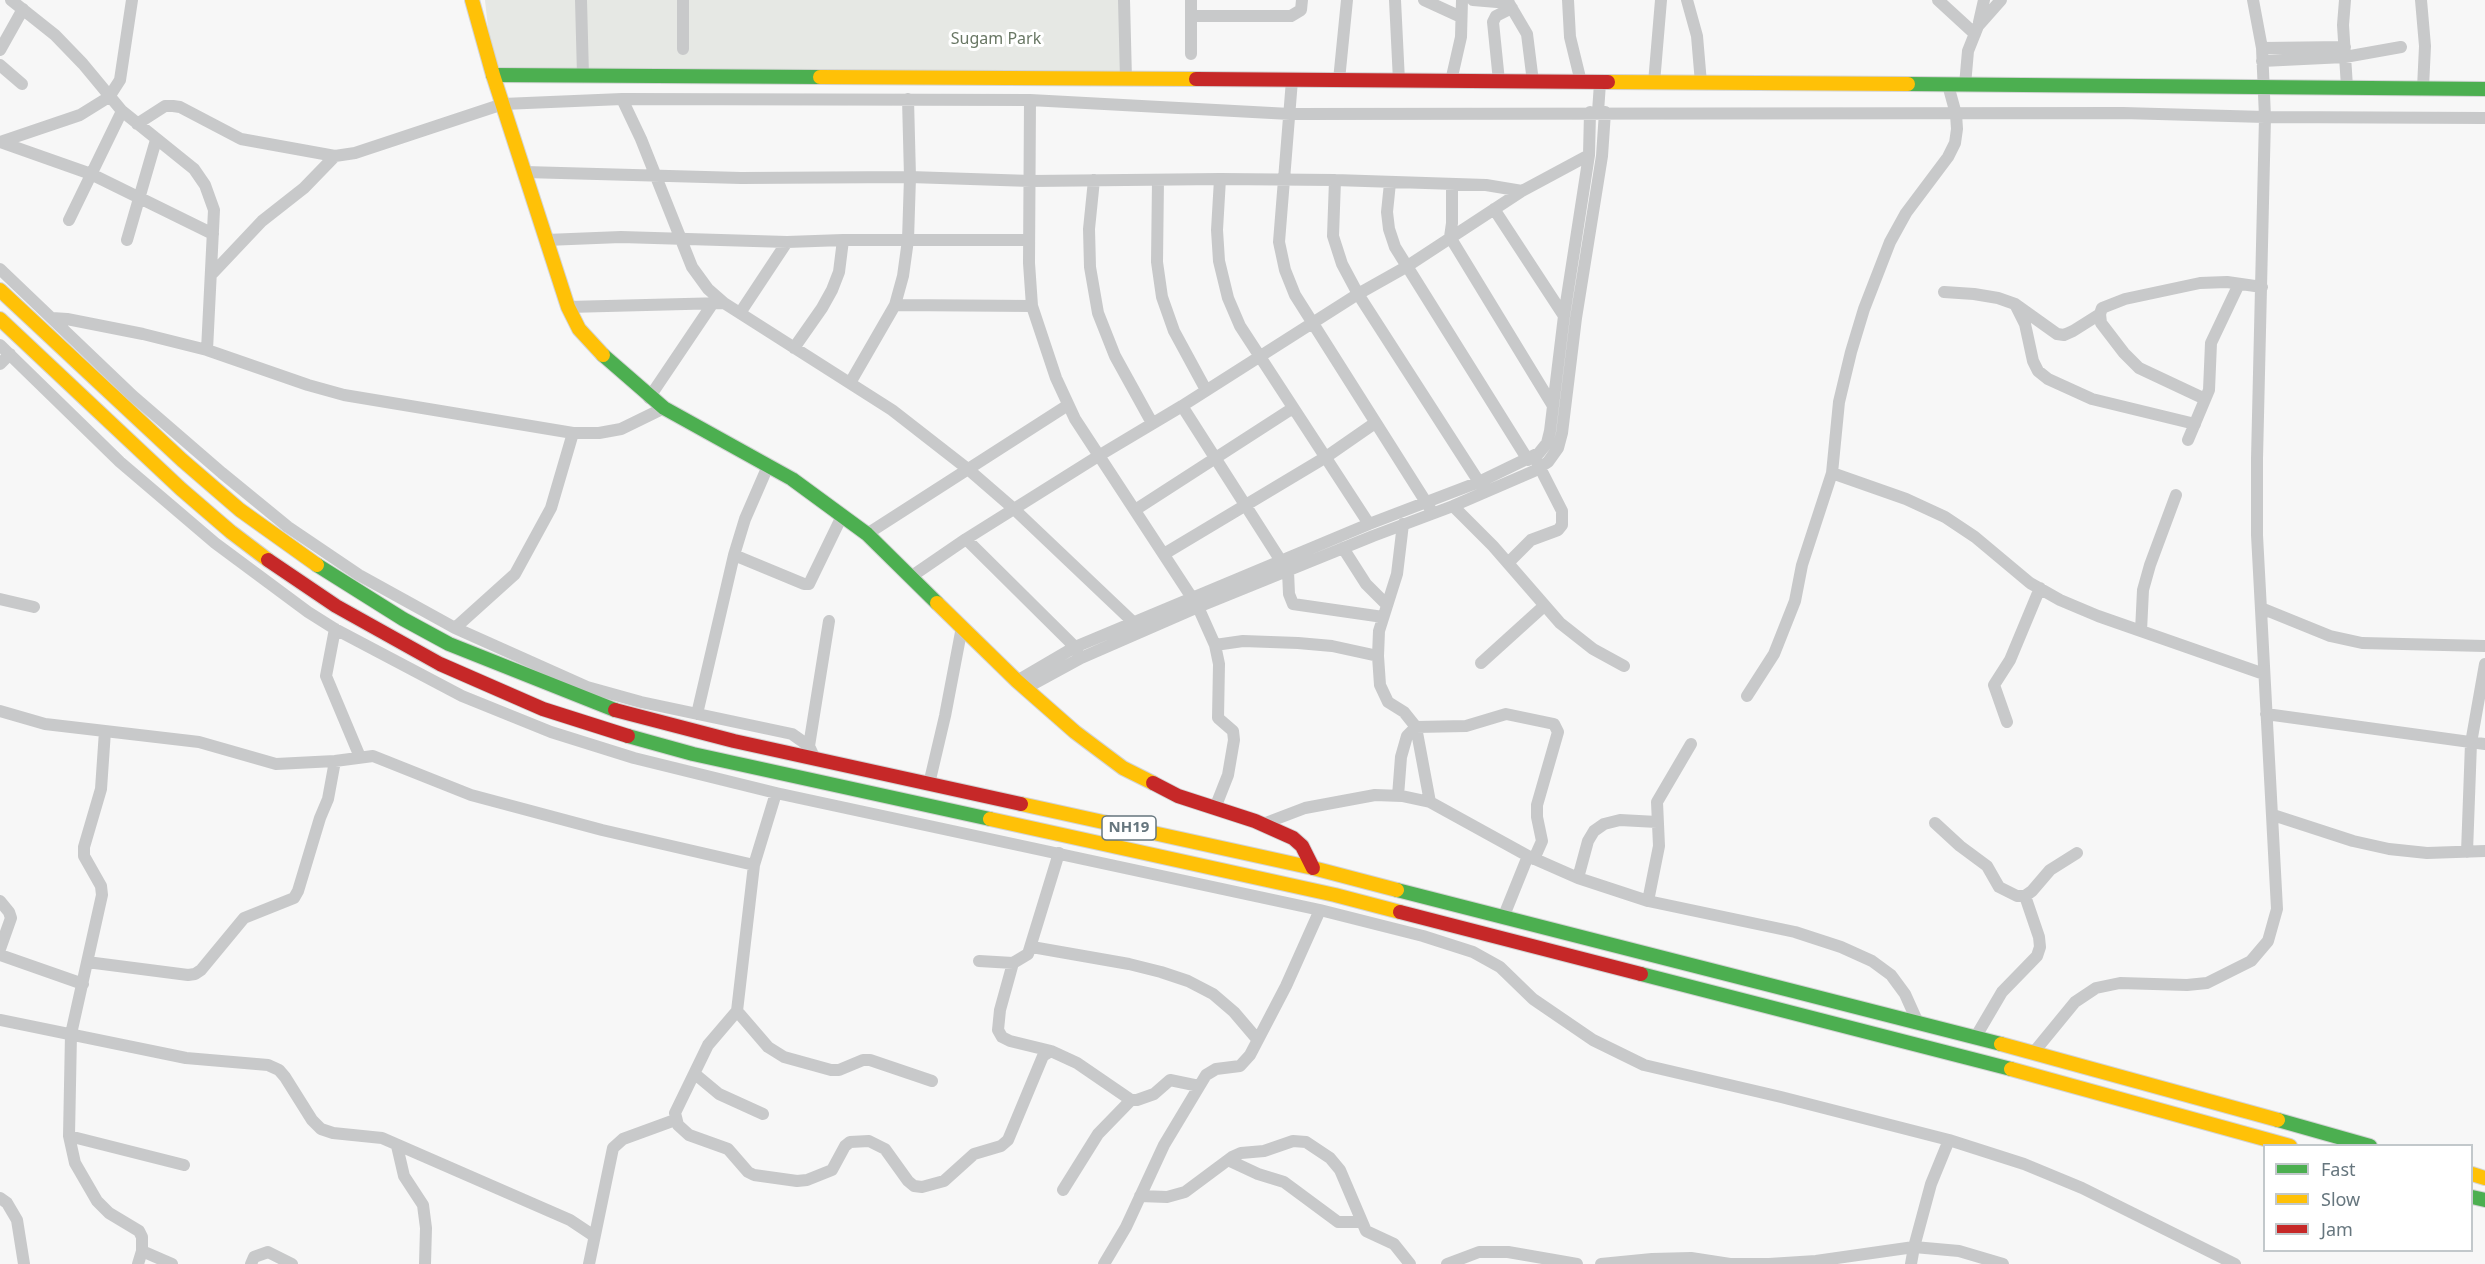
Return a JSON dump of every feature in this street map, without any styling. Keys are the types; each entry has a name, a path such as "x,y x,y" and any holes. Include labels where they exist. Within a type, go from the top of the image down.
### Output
{"main road":[{"path":"472,0 493,75 568,307 579,329 590,343 649,398 792,479 867,534 1022,685 1075,732 1123,768 1178,796 1263,824 1293,838 1302,846 1313,868"},
{"path":"493,75 2485,89"},
{"name":"NH19","path":"0,290 182,460 240,510 302,556 403,619 478,656 587,701 676,727 812,753 928,784 1313,868 2034,1052 2363,1144"},
{"name":"NH19","path":"0,319 180,489 231,532 279,568 387,636 440,664 543,709 624,736 693,754 1335,895 1975,1059 2283,1144"}],"street":[{"path":"11,0 55,35 83,64 122,111 194,169 205,185 214,210 207,350"},
{"path":"0,142 80,115 109,97 120,80 132,0"},
{"path":"581,0 582,75"},
{"path":"683,0 683,49"},
{"path":"1124,0 1126,79"},
{"path":"1191,0 1191,54"},
{"path":"1191,16 1291,16 1301,10 1302,0"},
{"path":"1339,80 1347,0"},
{"path":"1395,0 1400,81"},
{"path":"1425,0 1461,17"},
{"path":"1452,81 1458,54 1461,0"},
{"path":"1473,0 1509,4"},
{"path":"1568,0 1570,37 1581,82"},
{"path":"1654,83 1661,0"},
{"path":"1687,0 1697,36 1701,83"},
{"path":"1938,0 1977,30"},
{"path":"1965,85 1968,51 1977,30 1984,0"},
{"path":"1977,30 2001,0"},
{"path":"2034,1052 2075,1002 2096,988 2120,983 2187,985 2206,982 2251,961 2268,941 2277,909 2260,608 2257,459 2265,117 2262,54 2253,0"},
{"path":"2346,0 2347,87"},
{"path":"2421,0 2425,57 2423,88"},
{"path":"1499,81 1493,21 1509,4"},
{"path":"1509,4 1527,34 1533,82"},
{"path":"0,50 23,9"},
{"path":"2262,54 2345,52 2401,47"},
{"path":"0,65 22,84"},
{"path":"1292,80 1285,180 1280,209 1279,242 1285,270 1313,323 1430,508"},
{"path":"1078,652 1284,566 1369,524 1430,508 1453,506 1534,461 1547,443 1564,316 1598,112 1600,83"},
{"path":"1747,696 1774,654 1795,601 1802,565 1832,473 1839,402 1864,309 1890,242 1906,213 1948,158 1955,143 1956,114 1947,85"},
{"path":"622,99 692,267 719,303 740,313 892,410 969,470 1014,509 1133,622"},
{"path":"137,124 165,106 180,107 241,139 336,156 355,153 503,104 622,99 1030,100 1290,114 2123,112 2265,117 2485,118"},
{"path":"850,383 895,304 908,240 910,177 908,99"},
{"path":"1030,100 1029,240 1032,306 1052,368 1075,419 1194,602 1215,645 1219,664 1218,718 1233,731 1234,740 1228,775 1215,808"},
{"path":"69,220 122,111"},
{"path":"1284,566 1343,548 1403,524 1479,482 1534,461 1548,462 1558,448 1602,156 1598,112"},
{"path":"127,240 156,140"},
{"path":"0,142 91,174 213,234"},
{"path":"912,576 966,539 1358,294 1406,267 1522,191 1590,155"},
{"path":"211,275 262,221 304,188 336,156"},
{"path":"525,172 741,178 910,177 1031,182 1335,180 1452,184 1522,191"},
{"path":"1220,179 1217,231 1219,261 1228,298 1240,326 1369,524"},
{"path":"1094,180 1089,229 1090,267 1098,313 1115,356 1152,423"},
{"path":"1158,180 1157,262 1162,297 1174,331 1206,390"},
{"path":"1335,180 1334,236 1342,264 1358,294 1479,482"},
{"path":"1390,183 1389,229 1406,267 1534,461 1562,511 1562,525 1558,530 1531,540 1508,563"},
{"path":"1452,184 1450,237 1553,406"},
{"path":"1494,209 1564,316"},
{"path":"546,240 621,237 788,242 1029,240"},
{"path":"794,348 832,290 839,272 843,240"},
{"path":"740,313 788,242"},
{"path":"0,269 134,396 288,527 359,574 455,628 587,687 641,702 792,734 812,753"},
{"path":"2205,399 2139,368 2101,322 2102,308 2165,290 2200,283 2262,287"},
{"path":"2188,440 2205,399 2211,376 2211,344 2239,284"},
{"path":"1944,292 1998,298 2015,304 2048,329 2064,335 2073,332 2100,314"},
{"path":"568,307 719,303"},
{"path":"649,398 719,303"},
{"path":"895,304 1032,306"},
{"path":"2015,304 2025,324 2033,361 2038,371 2048,379 2092,399 2194,424"},
{"path":"52,318 143,334 207,350 344,395 573,433 599,433 621,429 664,408"},
{"path":"0,345 120,462 215,543 308,612 335,629 462,696 551,732 634,758 776,794 1320,910 1473,951 1500,967 1533,999 1593,1040 1644,1065 1781,1096 1949,1140 2024,1164 2082,1188 2235,1264"},
{"path":"0,364 10,354"},
{"path":"867,534 1068,405"},
{"path":"1182,406 1284,566 1293,604 1385,611"},
{"path":"1135,510 1293,408"},
{"path":"1164,554 1246,506 1375,423"},
{"path":"455,628 515,574 551,508 573,433"},
{"path":"697,714 734,555 745,519 768,466"},
{"path":"1832,473 1906,499 1945,517 1975,537 2004,563 2040,588 2098,616 2264,674"},
{"path":"2142,631 2145,582 2176,495"},
{"path":"1453,506 1508,563 1544,606 1576,637 1624,666"},
{"path":"734,555 804,584 809,584 842,516"},
{"path":"1403,524 1397,574 1385,611 1378,656 1383,694 1388,702 1404,712 1416,727 1430,802"},
{"path":"966,539 1078,652"},
{"path":"1343,548 1385,611"},
{"path":"2007,722 1994,685 2010,660 2040,588"},
{"path":"0,599 34,607"},
{"path":"1022,685 1133,622 1194,602"},
{"path":"1481,663 1544,606"},
{"path":"2260,608 2330,636 2362,643 2485,645"},
{"path":"812,753 829,621"},
{"path":"928,784 945,716 962,627"},
{"path":"335,629 326,676 360,757"},
{"path":"1215,645 1243,641 1298,643 1332,646 1378,656"},
{"path":"2467,852 2471,743 2485,664"},
{"path":"0,711 45,724 199,742 265,762 294,764 360,757 383,759 452,788 522,809 754,865"},
{"path":"1398,796 1401,757 1407,736 1416,727 1466,726 1506,714 1528,717 1554,724 1557,727 1557,737 1538,805 1537,817 1542,841 1531,858 1503,918"},
{"path":"2266,714 2485,744"},
{"path":"105,731 99,801 84,847 84,856 101,886 102,895 71,1034 69,1136 75,1164 91,1191 109,1213 139,1231 142,1237 142,1251 138,1264"},
{"path":"1648,901 1659,846 1657,802 1692,744"},
{"path":"87,962 195,974 201,970 244,918 294,898 328,799 335,761"},
{"path":"776,794 754,865 737,1011 708,1045 675,1113 675,1120 689,1135 728,1149 748,1172 754,1175 787,1181 807,1180 832,1170 845,1146 850,1142 869,1142 885,1149 914,1186 932,1186 955,1173 975,1154 1001,1146 1008,1140 1043,1056 1051,1051"},
{"path":"1263,824 1305,808 1376,795 1398,796 1430,802 1531,858 1578,878 1648,901 1795,932 1841,947 1872,961 1891,975 1905,994 1918,1023"},
{"path":"2273,815 2353,841 2389,849 2427,853 2485,851"},
{"path":"1578,878 1588,842 1594,831 1605,824 1620,820 1657,822"},
{"path":"1935,823 1960,846 1988,866 1999,887 2017,896 2025,896 2032,891 2050,870 2077,853"},
{"path":"979,961 1012,963 1028,954 1059,853"},
{"path":"1975,1038 2002,992 2037,956 2040,947 2039,937 2025,896"},
{"path":"0,901 11,918 0,949"},
{"path":"1104,1264 1126,1227 1164,1145 1199,1086 1210,1071 1240,1066 1250,1055 1286,986 1320,910"},
{"path":"1032,947 1129,964 1188,981 1213,994 1234,1012 1257,1039"},
{"path":"0,956 83,984"},
{"path":"1012,963 1000,1010 998,1030 1002,1037 1051,1051 1077,1063 1131,1100 1154,1094 1170,1080 1199,1086"},
{"path":"737,1011 768,1047 784,1057 831,1070 839,1070 862,1060 870,1060 932,1081"},
{"path":"0,1020 186,1058 268,1065 279,1070 285,1077 312,1120 321,1129 333,1133 372,1135 570,1220 594,1236"},
{"path":"695,1074 719,1094 763,1113"},
{"path":"1063,1190 1098,1134 1131,1100"},
{"path":"589,1264 615,1144 623,1138 675,1120"},
{"path":"69,1136 184,1165"},
{"path":"1911,1264 1931,1184 1949,1140"},
{"path":"1140,1196 1167,1197 1185,1192 1240,1153 1264,1150 1293,1141 1306,1142 1330,1158 1340,1170 1366,1232 1394,1244 1410,1264"},
{"path":"397,1146 404,1176 423,1205 426,1228 425,1264"},
{"path":"1228,1160 1258,1174 1284,1182 1338,1222 1361,1222"},
{"path":"0,1198 7,1203 17,1220 24,1264"},
{"path":"1601,1264 1691,1258 1730,1264 1816,1261 1914,1247 1959,1251 2003,1264"},
{"path":"142,1251 172,1264"},
{"path":"1447,1264 1479,1251 1508,1252 1577,1264"},
{"path":"251,1264 254,1257 268,1252 292,1264"}],"green space":[{"name":"Sugam Park","path":"485,0 1120,0 1126,79 493,75"}],"traffic: fast":[{"path":"493,75 820,77"},
{"path":"1908,84 2485,89"},
{"path":"603,355 664,408 792,479 867,534 937,603"},
{"path":"317,565 403,619 449,644 615,710"},
{"path":"628,736 693,754 990,819"},
{"path":"1397,890 2001,1044"},
{"path":"1641,974 2011,1069"},
{"path":"2278,1120 2363,1144"},
{"path":"2473,1197 2485,1200"}],"traffic: slow":[{"path":"472,0 493,75 568,307 579,329 603,355"},
{"path":"820,77 1196,79"},
{"path":"1608,82 1908,84"},
{"path":"0,290 182,460 240,510 317,565"},
{"path":"0,319 181,489 268,560"},
{"path":"937,603 1017,681 1075,732 1123,768 1153,783"},
{"path":"1021,804 1313,868 1397,890"},
{"path":"990,819 1335,895 1400,912"},
{"path":"2001,1044 2278,1120"},
{"path":"2011,1069 2283,1144"},
{"path":"2473,1174 2485,1178"}],"traffic: jam":[{"path":"1196,79 1608,82"},
{"path":"268,560 336,606 440,664 543,709 628,736"},
{"path":"615,710 734,741 1021,804"},
{"path":"1153,783 1178,796 1255,821 1293,838 1302,846 1313,868"},
{"path":"1400,912 1641,974"}]}
